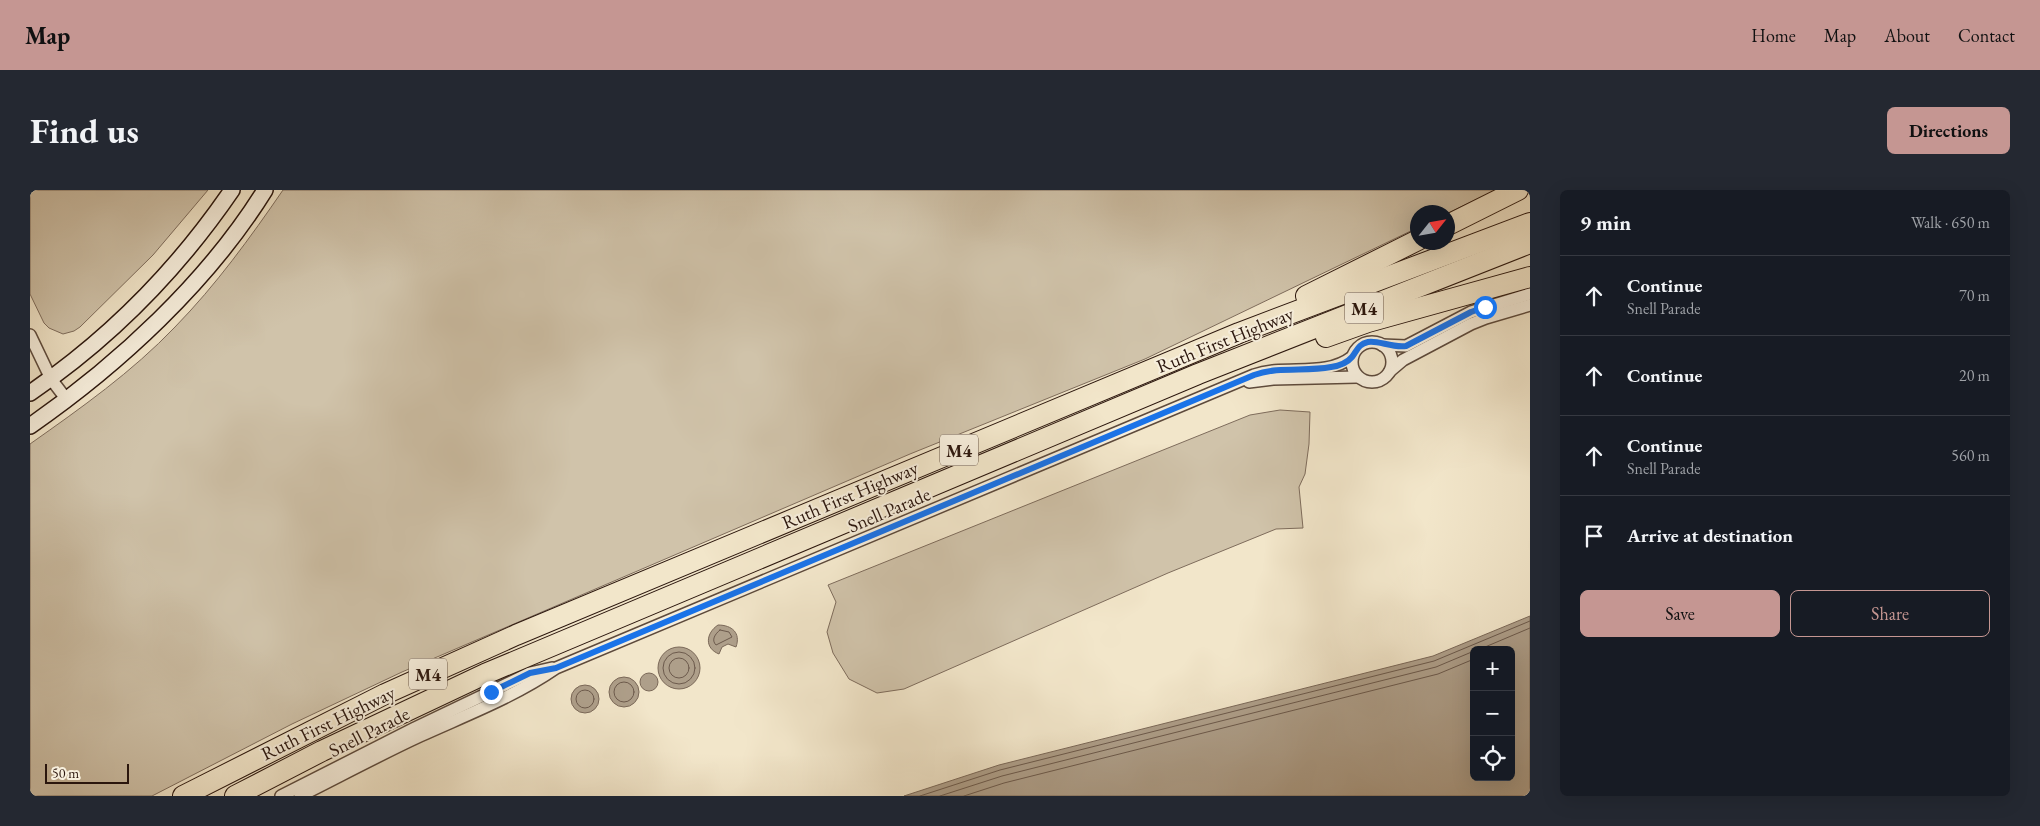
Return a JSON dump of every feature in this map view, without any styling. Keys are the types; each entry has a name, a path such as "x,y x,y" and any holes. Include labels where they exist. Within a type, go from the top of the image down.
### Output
{"highway":[{"path":"1455,222 1518,190"},
{"name":"Ruth First Highway","path":"183,796 385,694 516,635 1239,333 1530,223"},
{"path":"1239,333 1252,323 1410,244"},
{"name":"Ruth First Highway","path":"235,796 322,751 485,674 1198,374 1530,244"},
{"path":"1198,374 1225,371 1368,322 1530,277"}],"main road":[{"path":"30,393 89,349 154,287 215,215 232,190"},
{"path":"30,426 67,400 113,363 198,278 232,236 265,190"}],"street":[{"path":"1530,294 1471,312 1406,346 1382,345 1368,342 1361,345 1352,357 1353,371 1363,381 1376,382 1387,376 1403,360 1471,324 1530,305"},
{"path":"30,335 51,379 67,400"},
{"path":"1382,345 1391,356 1390,371"},
{"name":"Snell Parade","path":"300,796 420,736 500,700 535,682 556,668 1235,384 1272,370 1332,367 1352,357"},
{"name":"Snell Parade","path":"1235,384 1273,379 1358,377"},
{"name":"Snell Parade","path":"281,796 415,728 530,673 556,668"}],"shaded area":[{"path":"30,190 208,190 153,255 80,327 63,334 49,328 44,323 30,294"},
{"path":"283,190 1496,190 1455,210 1455,205 1410,205 1410,231 1145,359 910,454 402,672 292,724 152,796 30,796 30,444 87,403 159,343 205,295"},
{"path":"1280,410 1310,412 1309,444 1305,474 1299,487 1303,528 1276,529 1168,573 904,689 877,693 849,679 833,653 827,632 836,602 828,585 1250,415"}],"water":[{"path":"1530,616 1530,796 904,796 999,765 1433,656"},
{"path":"718,625 731,628 737,638 736,647 728,644 722,647 719,654 711,648 708,640 711,632"},
{"path":"683,647 691,650 697,656 700,668 697,680 691,686 675,689 667,686 661,680 658,664 661,656 667,650"},
{"path":"649,673 655,676 658,682 655,688 649,691 643,688 640,682 643,676"},
{"path":"624,677 635,681 639,692 635,703 624,707 613,703 609,692 613,681"},
{"path":"585,685 595,689 599,699 595,709 585,713 575,709 571,699 575,689"}],"route":[{"path":"491,692 530,673 556,668 1254,375 1272,370 1338,366 1352,357 1355,350 1361,345 1368,342 1400,347 1406,346 1471,312 1485,307"}]}
